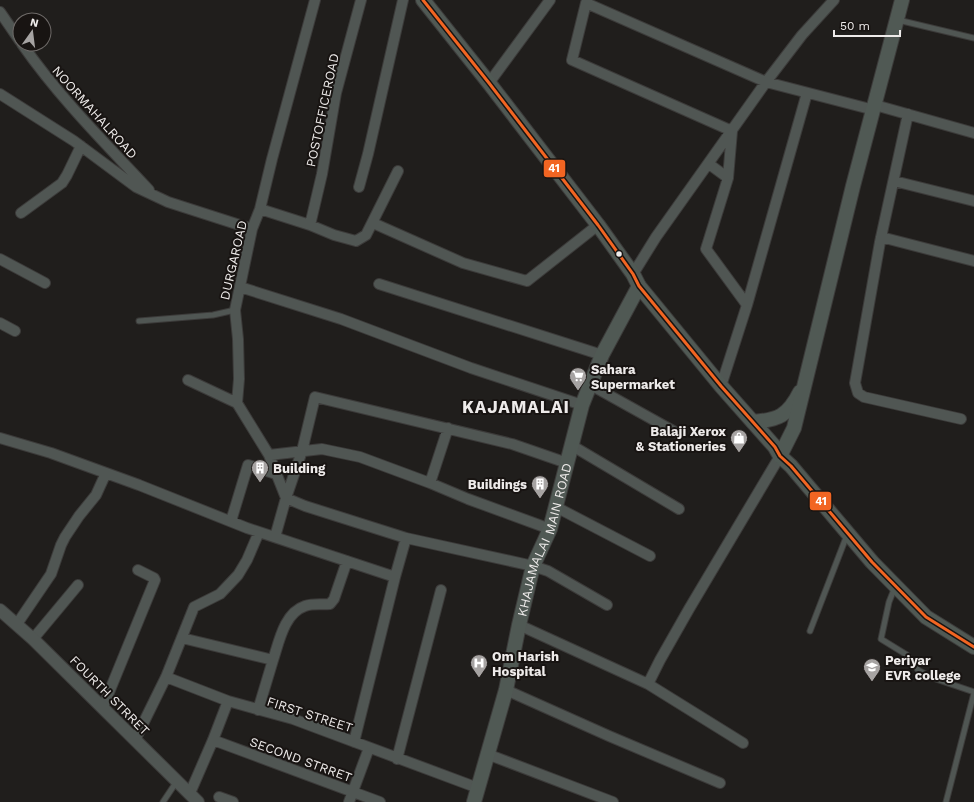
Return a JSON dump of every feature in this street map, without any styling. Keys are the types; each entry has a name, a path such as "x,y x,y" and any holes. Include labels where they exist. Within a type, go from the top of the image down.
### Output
{"main road":[{"path":"423,0 598,225 636,280 721,386 775,447 780,456 791,466 872,562 926,617 974,647"},
{"path":"780,456 794,428 853,186 902,0"},
{"name":"KHAJAMALAI MAIN ROAD","path":"474,802 506,690 533,566 550,528 582,405 589,384 636,280"},
{"path":"753,422 769,421 782,416 795,401 805,381"}],"street":[{"name":"DURGAROAD","path":"237,403 239,379 238,339 235,310 252,229 260,209 315,0"},
{"name":"POSTOFFICEROAD","path":"310,225 322,174 336,93 361,0"},
{"path":"360,187 402,0"},
{"path":"489,83 550,0"},
{"path":"636,280 656,238 766,82 802,35 834,0"},
{"path":"732,131 572,60 586,3 766,82 807,93 908,114 974,133"},
{"path":"0,12 12,29"},
{"name":"NOORMAHALROAD","path":"28,52 86,124 152,194"},
{"path":"721,386 747,305 807,93"},
{"path":"0,94 80,146 136,187 168,202 252,229"},
{"path":"908,114 881,237 855,383 858,393 864,397 961,419"},
{"path":"732,131 728,178 706,249 747,305"},
{"path":"21,213 62,183 80,146"},
{"path":"709,164 728,178"},
{"path":"260,209 310,225 334,235 356,241 366,235 398,170"},
{"path":"894,181 974,202"},
{"path":"372,223 463,263 527,281 598,225"},
{"path":"881,237 974,261"},
{"path":"0,259 45,283"},
{"path":"379,284 602,355"},
{"path":"240,287 341,319 471,368 582,405"},
{"path":"0,323 15,331"},
{"path":"188,380 237,403 269,455 286,498 305,506 406,538 533,566 548,571 607,605"},
{"path":"589,384 678,433"},
{"path":"275,537 302,451 315,397 512,444 567,463"},
{"path":"430,483 448,428"},
{"path":"0,438 51,453 259,532 395,577"},
{"path":"571,444 679,509"},
{"path":"269,455 322,449 360,458 550,528"},
{"path":"648,684 689,609 780,456"},
{"path":"231,521 248,465 276,474"},
{"path":"17,624 51,574 60,545 79,516 96,495 106,473"},
{"path":"556,507 650,556"},
{"path":"135,740 166,677 194,607 220,594 238,575 247,560 259,532"},
{"path":"354,742 406,538"},
{"path":"258,710 284,627 292,614 304,606 330,604 334,599 347,561"},
{"path":"102,708 155,580 154,578 138,570"},
{"path":"34,640 78,585"},
{"path":"397,758 441,590"},
{"name":"FOURTH STRRET","path":"0,610 34,640 194,798"},
{"path":"519,625 648,684 743,743"},
{"path":"182,638 273,660"},
{"name":"FIRST STREET","path":"166,677 228,701 294,719 478,788"},
{"path":"506,690 720,783"},
{"path":"194,798 213,740 228,701"},
{"name":"SECOND STRRET","path":"213,740 380,802"},
{"path":"349,802 369,748"},
{"path":"487,754 613,802"},
{"path":"219,797 233,802"}],"lane":[{"path":"897,20 974,38"},
{"path":"139,321 213,315 235,310"},
{"path":"810,631 848,534"},
{"path":"895,586 888,602 881,639 907,655 918,670 933,678 974,693 946,802"},
{"path":"163,802 177,781"}],"transit line":[{"name":"41","path":"423,0 598,225 633,274 639,286 721,386 775,447 780,456 791,466 872,562 926,617 974,647"}],"place":[{"name":"Sahara Supermarket","path":"578,391"},
{"name":"Balaji Xerox & Stationeries","path":"739,453"},
{"name":"Building","path":"260,483"},
{"name":"Buildings","path":"540,499"},
{"name":"Om Harish Hospital","path":"479,678"},
{"name":"Periyar EVR college","path":"872,682"}],"district":[{"name":"KAJAMALAI","path":"516,407"}]}
